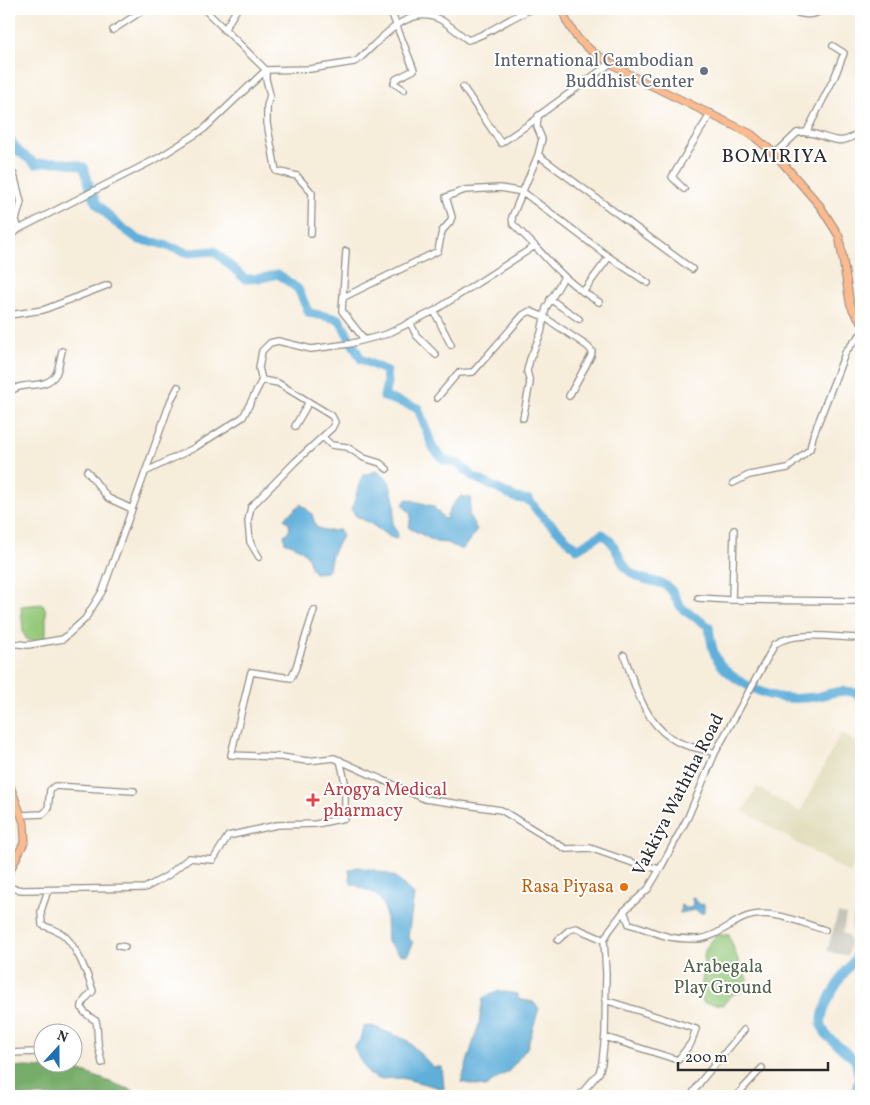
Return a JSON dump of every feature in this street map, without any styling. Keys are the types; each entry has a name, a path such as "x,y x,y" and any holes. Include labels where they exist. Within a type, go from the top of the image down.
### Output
{"main road":[{"path":"562,9 567,22 578,38 594,53 634,76 751,134 775,154 820,206 839,236 850,303 861,321"},
{"path":"9,783 24,823 25,840 9,872"}],"street":[{"path":"113,30 146,9"},
{"path":"204,9 266,70 270,95 267,106 267,123 276,171 297,176 312,193 312,234"},
{"path":"224,30 237,9"},
{"path":"390,9 414,70 396,79 394,83 404,90"},
{"path":"9,238 19,229 160,157 204,129 266,70 310,68 354,62 404,20 426,15 440,20 468,40 479,37 533,9"},
{"path":"786,9 800,14 812,14 820,12 822,9"},
{"path":"806,133 835,76 844,53 833,46"},
{"path":"463,87 502,143 611,63"},
{"path":"684,189 672,177 711,113"},
{"path":"538,118 537,127 542,139 538,155 512,217 513,224 564,277 599,302"},
{"path":"775,154 794,135 801,132 841,141 855,135 861,129"},
{"path":"538,155 692,269"},
{"path":"14,175 21,202 16,220 19,229"},
{"path":"344,296 438,251 442,231 450,222 452,216 446,197 465,190 500,188 523,192 609,257 648,283"},
{"path":"145,472 194,448 243,417 262,380 259,368 262,351 270,343 278,341 311,349 349,344 387,334 434,311 535,246"},
{"path":"346,251 342,312 357,328 361,340"},
{"path":"583,292 609,257"},
{"path":"523,418 530,382 527,371 530,359 541,333 550,299 564,277"},
{"path":"9,315 43,310 108,286"},
{"path":"550,299 579,319"},
{"path":"434,311 451,345"},
{"path":"437,398 458,372 474,372 526,313 530,311 544,317 592,351 569,396"},
{"path":"410,322 416,335 436,355"},
{"path":"733,483 749,474 788,468 810,449 813,436 846,351 861,334"},
{"path":"9,393 25,385 41,385 51,380 56,373 62,351"},
{"path":"259,558 250,542 248,521 251,507 295,462 323,437 335,422 332,416 278,383 262,380"},
{"path":"9,643 28,645 63,639 85,619 103,590 170,400 178,387"},
{"path":"295,426 309,402"},
{"path":"323,437 331,445 347,447 364,458 380,463 387,469"},
{"path":"87,471 108,498 132,509"},
{"path":"732,600 734,530"},
{"path":"698,598 861,601"},
{"path":"314,610 296,668 290,678 251,672 231,754 281,757 307,761 334,758 425,800 501,810 566,849 590,848 636,864 660,869"},
{"name":"Vakkiya Waththa Road","path":"604,940 624,911 648,889 660,869 688,817 715,753 775,644 789,638 826,636 861,638"},
{"path":"624,655 640,699 647,712 662,731 671,739 690,747 715,753"},
{"path":"9,888 48,890 145,888 167,876 189,858 213,860 228,836 277,825 316,824 346,818 345,782 340,760"},
{"path":"21,815 44,814 48,809 50,790 55,786 134,792"},
{"path":"48,890 40,911 42,925 61,933 72,943 90,983 93,992 82,1002 81,1008 83,1012 96,1021 102,1063"},
{"path":"624,911 629,924 644,927 666,936 681,938 699,939 747,917 770,914 825,930"},
{"path":"558,940 569,930 576,928 604,940 605,1000 602,1063 599,1074 579,1096"},
{"path":"604,1037 678,1060 691,1043 696,1029 605,1000"},
{"path":"691,1096 701,1081 744,1030"},
{"path":"9,1053 32,1052"},
{"path":"736,1096 762,1068"}],"shaded area":[{"path":"841,733 861,745 861,854 850,874 743,811 757,787 800,812"},
{"path":"838,913 846,915 843,933 848,935 850,944 848,956 827,951"}],"green space":[{"path":"43,604 46,611 46,637 38,641 27,640 23,633 21,606"},
{"name":"Arabegala Play Ground","path":"717,935 729,935 748,981 744,991 733,994 723,1005 704,1003 699,995 703,975 704,954 708,945"},
{"path":"9,1066 32,1067 32,1072 82,1071 132,1090 141,1096 9,1096"}],"water":[{"path":"376,471 380,472 389,481 395,505 393,525 398,534 396,539 356,516 351,509 363,475"},
{"path":"461,496 471,498 469,515 477,530 462,550 448,543 436,542 409,528 411,515 403,504 407,499 433,506 445,520 452,505"},
{"path":"301,504 312,514 316,527 327,531 340,530 342,536 332,554 329,568 326,572 315,573 302,550 285,543 284,535 290,530 289,523 284,519"},
{"path":"357,867 394,876 414,895 408,937 413,943 408,955 400,954 387,942 385,911 379,898 373,893 351,884 349,870"},
{"path":"694,897 700,905 704,904 704,913 695,910 680,913 681,905 685,908 691,908 693,904 692,898"},
{"path":"499,991 518,994 518,999 533,1002 539,1008 527,1048 509,1071 485,1087 461,1082 479,1024 483,998"},
{"path":"372,1026 407,1040 433,1067 442,1067 444,1089 402,1078 379,1079 369,1074 354,1047 360,1040 363,1027"}],"waterway":[{"path":"9,140 19,152 36,164 60,162 84,167 97,204 116,223 139,240 158,243 189,253 214,251 245,279 262,278 278,274 298,289 309,313 339,319 361,359 386,371 387,383 384,397 418,408 433,448 444,460 459,464 472,476 516,498 529,500 539,513 577,549 602,534 607,537 629,571 642,579 668,587 683,609 709,627 717,659 725,670 740,681 762,692 780,697 808,698 847,691 853,692 861,698"},
{"path":"855,1096 859,1077 855,1060 827,1036 821,1025 823,1013 830,996 857,956 857,922 861,911"}],"place":[{"name":"International Cambodian Buddhist Center","path":"704,71"},
{"name":"Arogya Medical pharmacy","path":"313,800"},
{"name":"Rasa Piyasa","path":"624,887"}],"district":[{"name":"BOMIRIYA","path":"775,157"}]}
